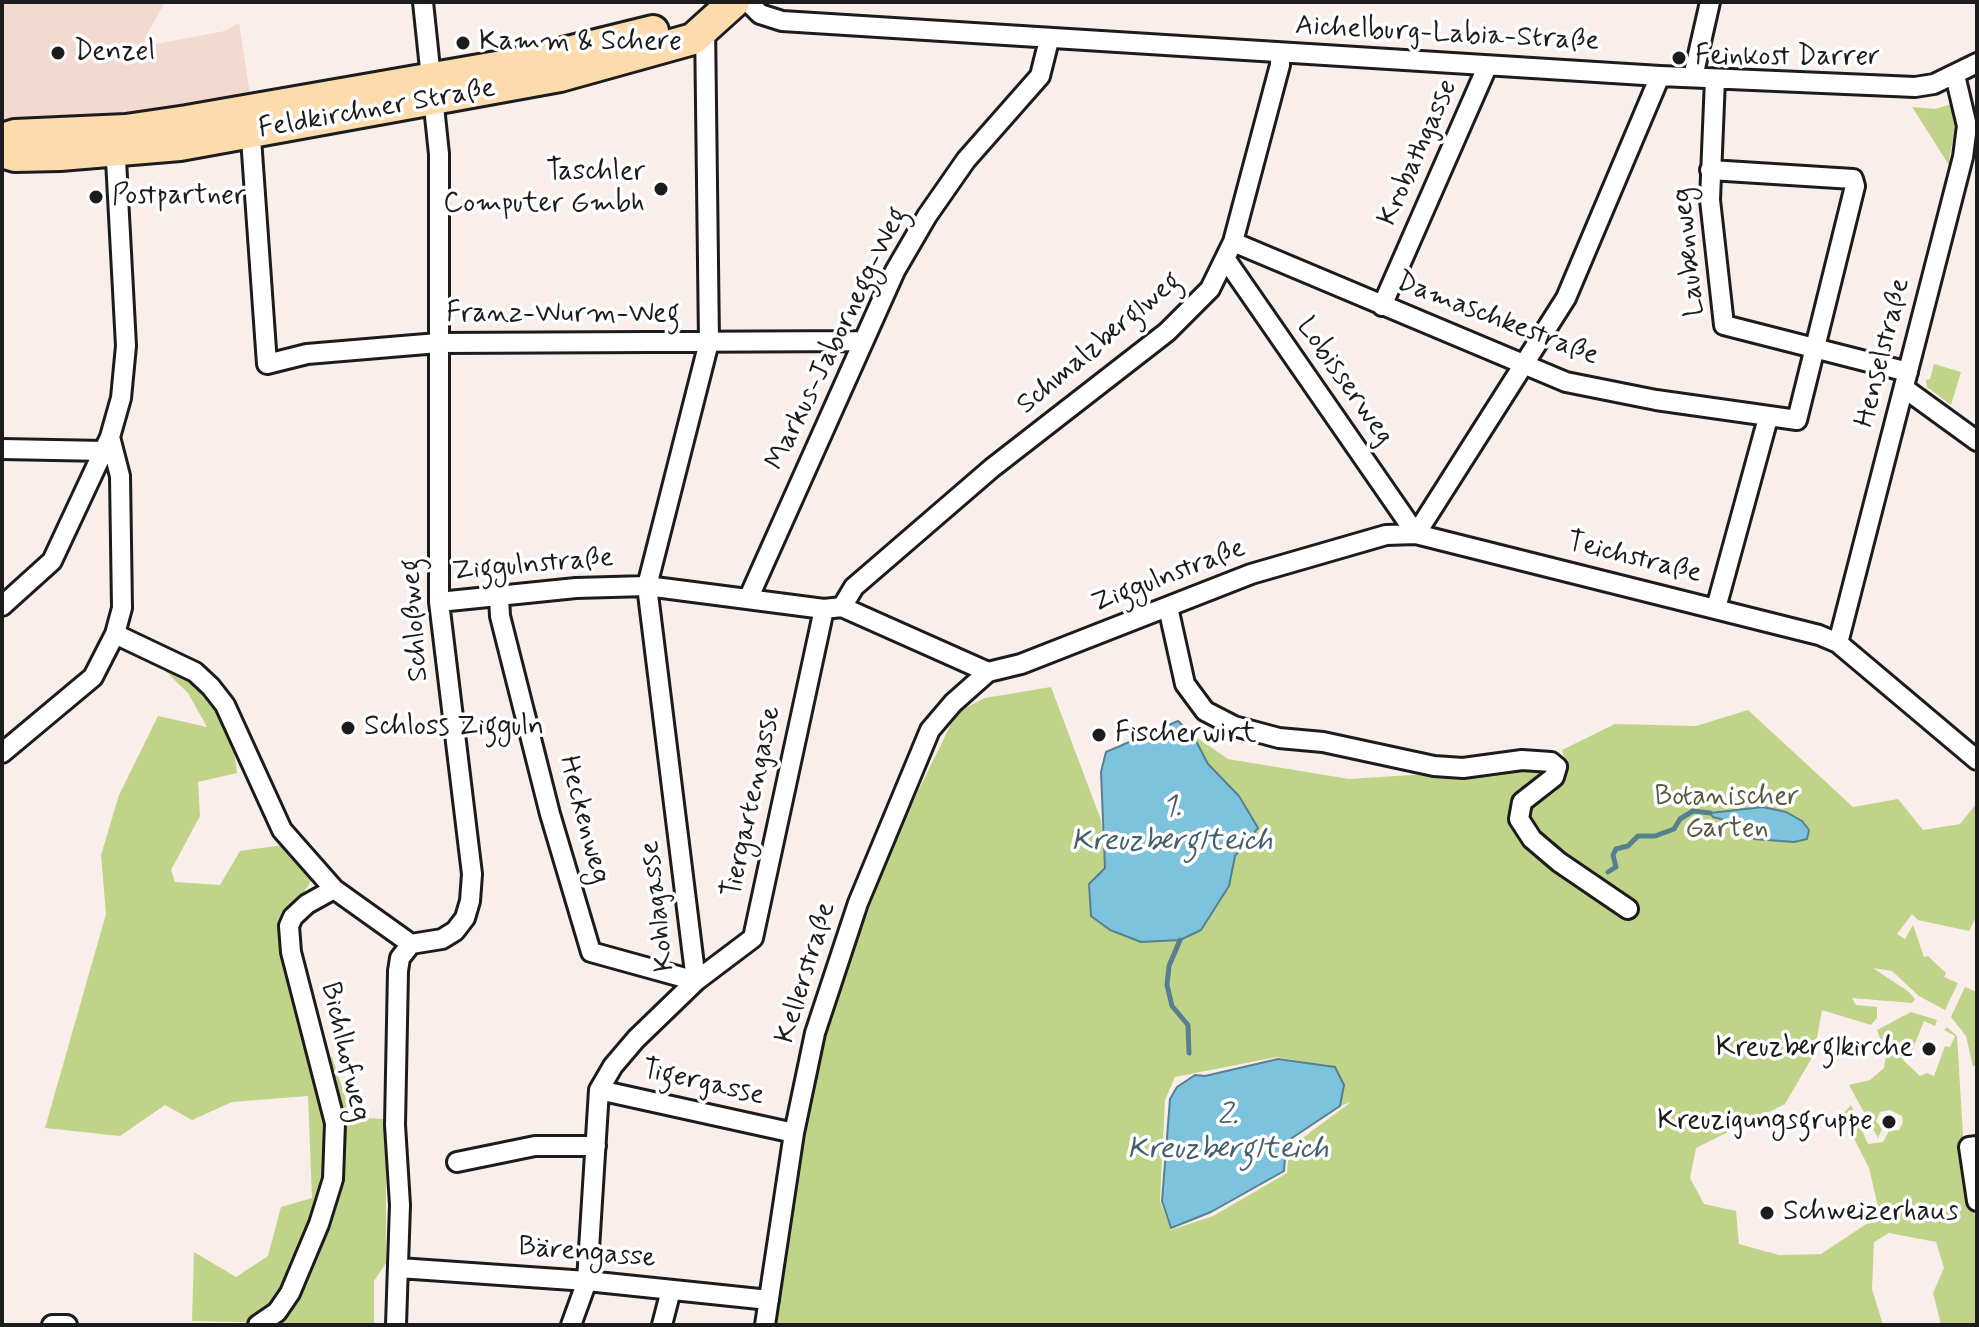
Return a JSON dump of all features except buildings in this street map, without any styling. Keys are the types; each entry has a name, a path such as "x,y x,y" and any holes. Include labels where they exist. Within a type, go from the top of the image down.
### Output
{"main road":[{"name":"Feldkirchner Straße","path":"2,152 15,156 249,122 433,88 640,36 718,12"},
{"name":"Feldkirchner Straße","path":"2,139 15,135 114,141"}],"street":[{"name":"Schloßweg","path":"411,944 442,939 455,931 465,918 472,874 439,602 439,154 423,2"},
{"name":"Aichelburg-Labia-Straße","path":"748,2 760,14 782,21 1715,79 1893,87 1934,84 1977,63"},
{"path":"1693,77 1710,2"},
{"path":"647,586 709,342 718,12"},
{"name":"Markus-Jabornegg-Weg","path":"749,597 862,341 927,216 966,160 1040,76 1049,40"},
{"name":"Schmalzberglweg","path":"833,608 992,468 1167,332 1210,289 1227,261 1233,242 1280,65 1280,54"},
{"name":"Krobathgasse","path":"1382,306 1487,67"},
{"name":"Henselstraße","path":"1838,643 1963,157 1967,126 1955,75"},
{"path":"1416,534 1566,298 1660,76"},
{"name":"Laubenweg","path":"1715,79 1710,170 1724,325 1817,350 1906,380"},
{"name":"Franz-Wurm-Weg","path":"249,122 267,364 307,354 438,343 862,341"},
{"path":"2,606 52,561 108,444 121,398 126,346 114,141"},
{"path":"1710,170 1853,179 1855,186 1817,350"},
{"name":"Damaschkestraße","path":"1233,242 1525,366 1566,382 1620,394 1797,420 1817,350"},
{"name":"Lobisserweg","path":"1227,261 1416,534"},
{"path":"1906,380 1977,441"},
{"path":"1716,608 1768,418"},
{"path":"2,449 108,444"},
{"path":"2,753 93,677 115,634 124,592 120,476 108,444"},
{"name":"Ziggulnstraße","path":"439,602 576,588 647,586 749,597 833,608 988,672 1021,664 1251,574 1386,535 1416,534"},
{"name":"Teichstraße","path":"1416,534 1716,608 1819,635 1838,643"},
{"name":"Kohlagasse","path":"599,1090 613,1066 636,1039 696,981 647,586"},
{"name":"Heckenweg","path":"499,597 500,616 550,814 591,952 696,981"},
{"path":"1168,607 1185,684 1205,711 1234,726 1279,738 1323,742 1434,766 1463,768 1522,760 1551,762 1557,767 1554,777 1522,802 1519,819 1532,839 1559,862 1628,909"},
{"name":"Tiergartengasse","path":"696,981 753,938 833,608"},
{"path":"115,634 195,672 211,687 225,705 282,830 334,889 411,944 400,958 398,971 395,1125 399,1268 396,1325"},
{"path":"1838,643 1977,760"},
{"name":"Kellerstraße","path":"765,1325 794,1133 815,1033 858,903 930,730 953,703 988,672"},
{"name":"Bichlhofweg","path":"258,1325 277,1312 290,1293 319,1224 333,1179 335,1123 291,952 289,926 307,904 334,889"},
{"path":"571,1325 587,1281 599,1090"},
{"name":"Tigergasse","path":"599,1090 794,1133"},
{"path":"457,1162 535,1146 596,1146"},
{"path":"1973,1146 1977,1201"},
{"name":"Bärengasse","path":"399,1268 587,1281 769,1300"},
{"path":"662,1325 671,1290"},
{"path":"52,1325 67,1325"}],"shaded area":[{"path":"2,2 165,2 145,38 145,46 225,31 239,23 251,100 142,114 2,120"}],"green space":[{"path":"1952,104 1959,130 1955,130 1949,159 1952,161 1951,168 1912,107 1935,109"},
{"path":"1934,364 1961,372 1951,405 1927,387 1926,380 1930,379"},
{"path":"155,661 205,685 219,706 233,744 237,773 198,782 200,816 171,870 175,882 220,885 240,851 283,845 311,881 278,933 308,1055 332,1057 352,1117 386,1119 386,1263 374,1281 374,1325 192,1321 194,1252 236,1277 268,1256 281,1207 312,1198 308,1096 232,1102 192,1120 165,1105 120,1136 45,1128 106,914 101,855 119,795 158,716 207,727 188,693"},
{"name":"Botanischer Garten","path":"1051,687 1101,820 1105,868 1229,886 1235,856 1258,828 1239,796 1208,764 1193,735 1228,759 1349,779 1553,766 1555,793 1568,771 1562,750 1615,724 1696,726 1748,710 1853,807 1898,799 1923,830 1960,824 1977,803 1977,915 1969,931 1918,920 1912,914 1897,934 1905,939 1913,925 1924,957 1928,956 1946,973 1944,977 1958,983 1945,1010 1919,996 1892,971 1873,968 1909,992 1915,999 1912,1003 1852,998 1856,1005 1877,1007 1877,1018 1871,1025 1822,1010 1814,1054 1785,1104 1696,1148 1690,1178 1704,1204 1736,1211 1739,1244 1779,1255 1821,1254 1880,1215 1869,1168 1842,1115 1851,1105 1868,1144 1883,1142 1889,1131 1899,1130 1903,1122 1902,1116 1890,1110 1880,1112 1876,1121 1882,1129 1878,1138 1849,1085 1870,1080 1884,1068 1886,1055 1877,1030 1911,1012 1937,1020 1935,1026 1924,1021 1912,1051 1908,1050 1903,1060 1920,1076 1927,1073 1934,1076 1945,1046 1950,1047 1955,1036 1944,1030 1947,1027 1957,1036 1965,1168 1977,1227 1977,1325 1941,1325 1933,1293 1944,1268 1936,1242 1889,1233 1874,1242 1872,1289 1883,1325 772,1325 821,1042 893,842 957,712 985,698","holes":["1277,1057 1335,1067 1344,1085 1340,1106 1351,1102 1289,1148 1287,1173 1213,1216 1171,1230 1160,1201 1165,1100 1175,1077"]},
{"path":"1965,987 1977,992 1977,1063 1973,1067 1966,1036 1951,1017"}],"water":[{"name":"1. Kreuzberglteich","path":"1178,721 1193,735 1208,764 1239,796 1258,828 1235,856 1229,886 1201,930 1180,940 1141,942 1110,930 1091,916 1089,884 1105,868 1101,772 1106,752"},
{"path":"1763,807 1786,812 1802,821 1809,830 1807,839 1794,842 1754,839 1750,827 1713,817 1710,813"},
{"name":"2. Kreuzberglteich","path":"1278,1059 1335,1067 1344,1085 1340,1106 1286,1142 1284,1171 1211,1212 1171,1228 1162,1201 1170,1099 1177,1087 1195,1075 1205,1076"}],"waterway":[{"path":"1608,872 1616,867 1613,855 1616,849 1628,846 1638,836 1655,836 1674,829 1680,819 1693,811 1710,813"},
{"path":"1180,940 1169,966 1167,985 1172,1006 1188,1025 1189,1053"}],"place":[{"name":"Kamm & Schere","path":"463,43"},
{"name":"Denzel","path":"58,53"},
{"name":"Feinkost Darrer","path":"1679,58"},
{"name":"Taschler Computer Gmbh","path":"661,189"},
{"name":"Postpartner","path":"96,197"},
{"name":"Schloss Zigguln","path":"348,728"},
{"name":"Fischerwirt","path":"1099,735"},
{"name":"Kreuzberglkirche","path":"1929,1049"},
{"name":"Kreuzigungsgruppe","path":"1889,1122"},
{"name":"Schweizerhaus","path":"1767,1213"}]}
